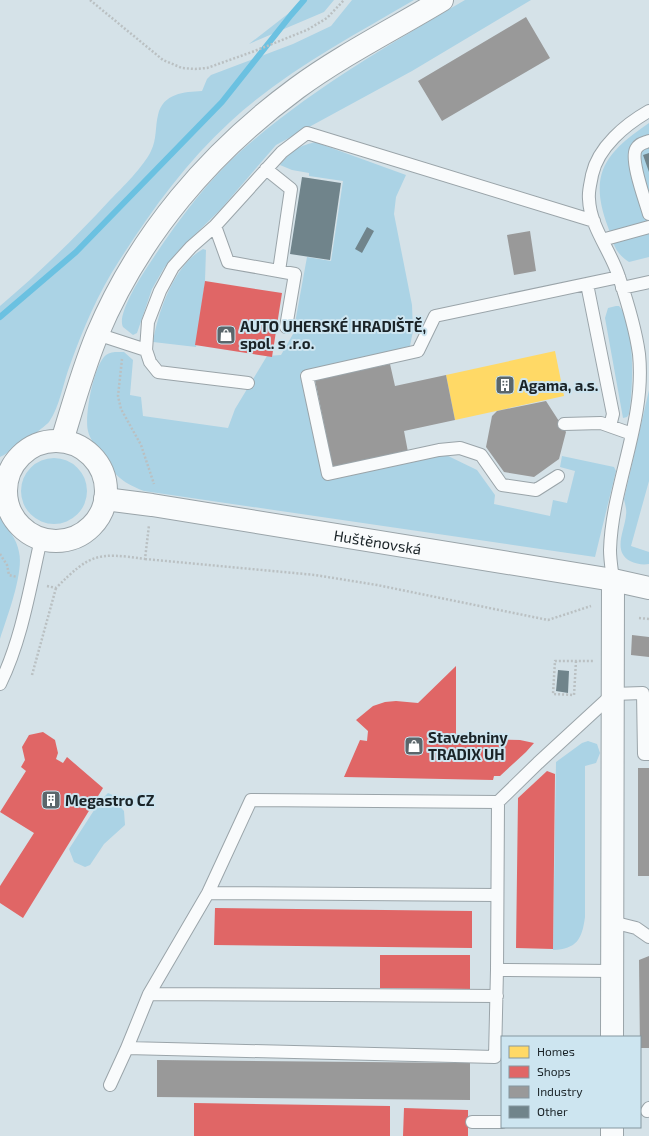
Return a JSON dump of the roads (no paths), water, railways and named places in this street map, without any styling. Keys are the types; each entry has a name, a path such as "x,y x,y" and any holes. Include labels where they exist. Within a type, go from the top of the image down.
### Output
{"street":[{"path":"62,441 82,374 97,334 123,282 160,224 180,196 233,140 298,87 442,0"},
{"path":"51,441 62,441 79,447 93,458 102,473 105,482 105,500 98,517 82,534 59,541 41,539 20,527 11,514 3,483 14,463 30,448 51,441"},
{"name":"Huštěnovská","path":"105,500 152,505 613,591 649,588"},
{"path":"612,1036 613,591"}],"lane":[{"path":"613,591 610,551 612,528 639,401 644,351 620,282 594,221 589,199 592,173 602,152 621,131 649,111"},
{"path":"248,383 158,372 150,362 146,350 148,322 160,291 174,268 192,247 215,226 282,152 308,133 594,221"},
{"path":"649,141 639,144 635,150 635,163 649,214"},
{"path":"266,169 291,189 279,271"},
{"path":"215,226 228,262 295,274 286,327"},
{"path":"602,240 649,227"},
{"path":"558,476 536,490 502,485 481,455 460,448 439,450 328,474 307,376 418,351 435,316 588,284 649,282"},
{"path":"588,284 613,414 610,426"},
{"path":"97,334 146,350"},
{"path":"564,424 601,423 632,434"},
{"path":"0,684 8,667 20,630 41,539"},
{"path":"110,1085 149,994 208,893 251,800 498,802 613,694 646,693 644,754 649,754"},
{"path":"127,1048 495,1056 497,996 498,802"},
{"path":"208,893 498,895"},
{"path":"612,922 636,928 649,937"},
{"path":"497,970 612,972"},
{"path":"149,994 497,996"},
{"path":"472,1122 501,1122"}],"waterway":[{"path":"0,317 76,252 222,102 304,0"}],"place":[{"name":"AUTO UHERSKÉ HRADIŠTĚ, spol. s .r.o.","path":"226,335"},
{"name":"Agama, a.s.","path":"505,385"},
{"name":"Stavebniny TRADIX UH","path":"414,746"},
{"name":"Megastro CZ","path":"51,800"}]}
